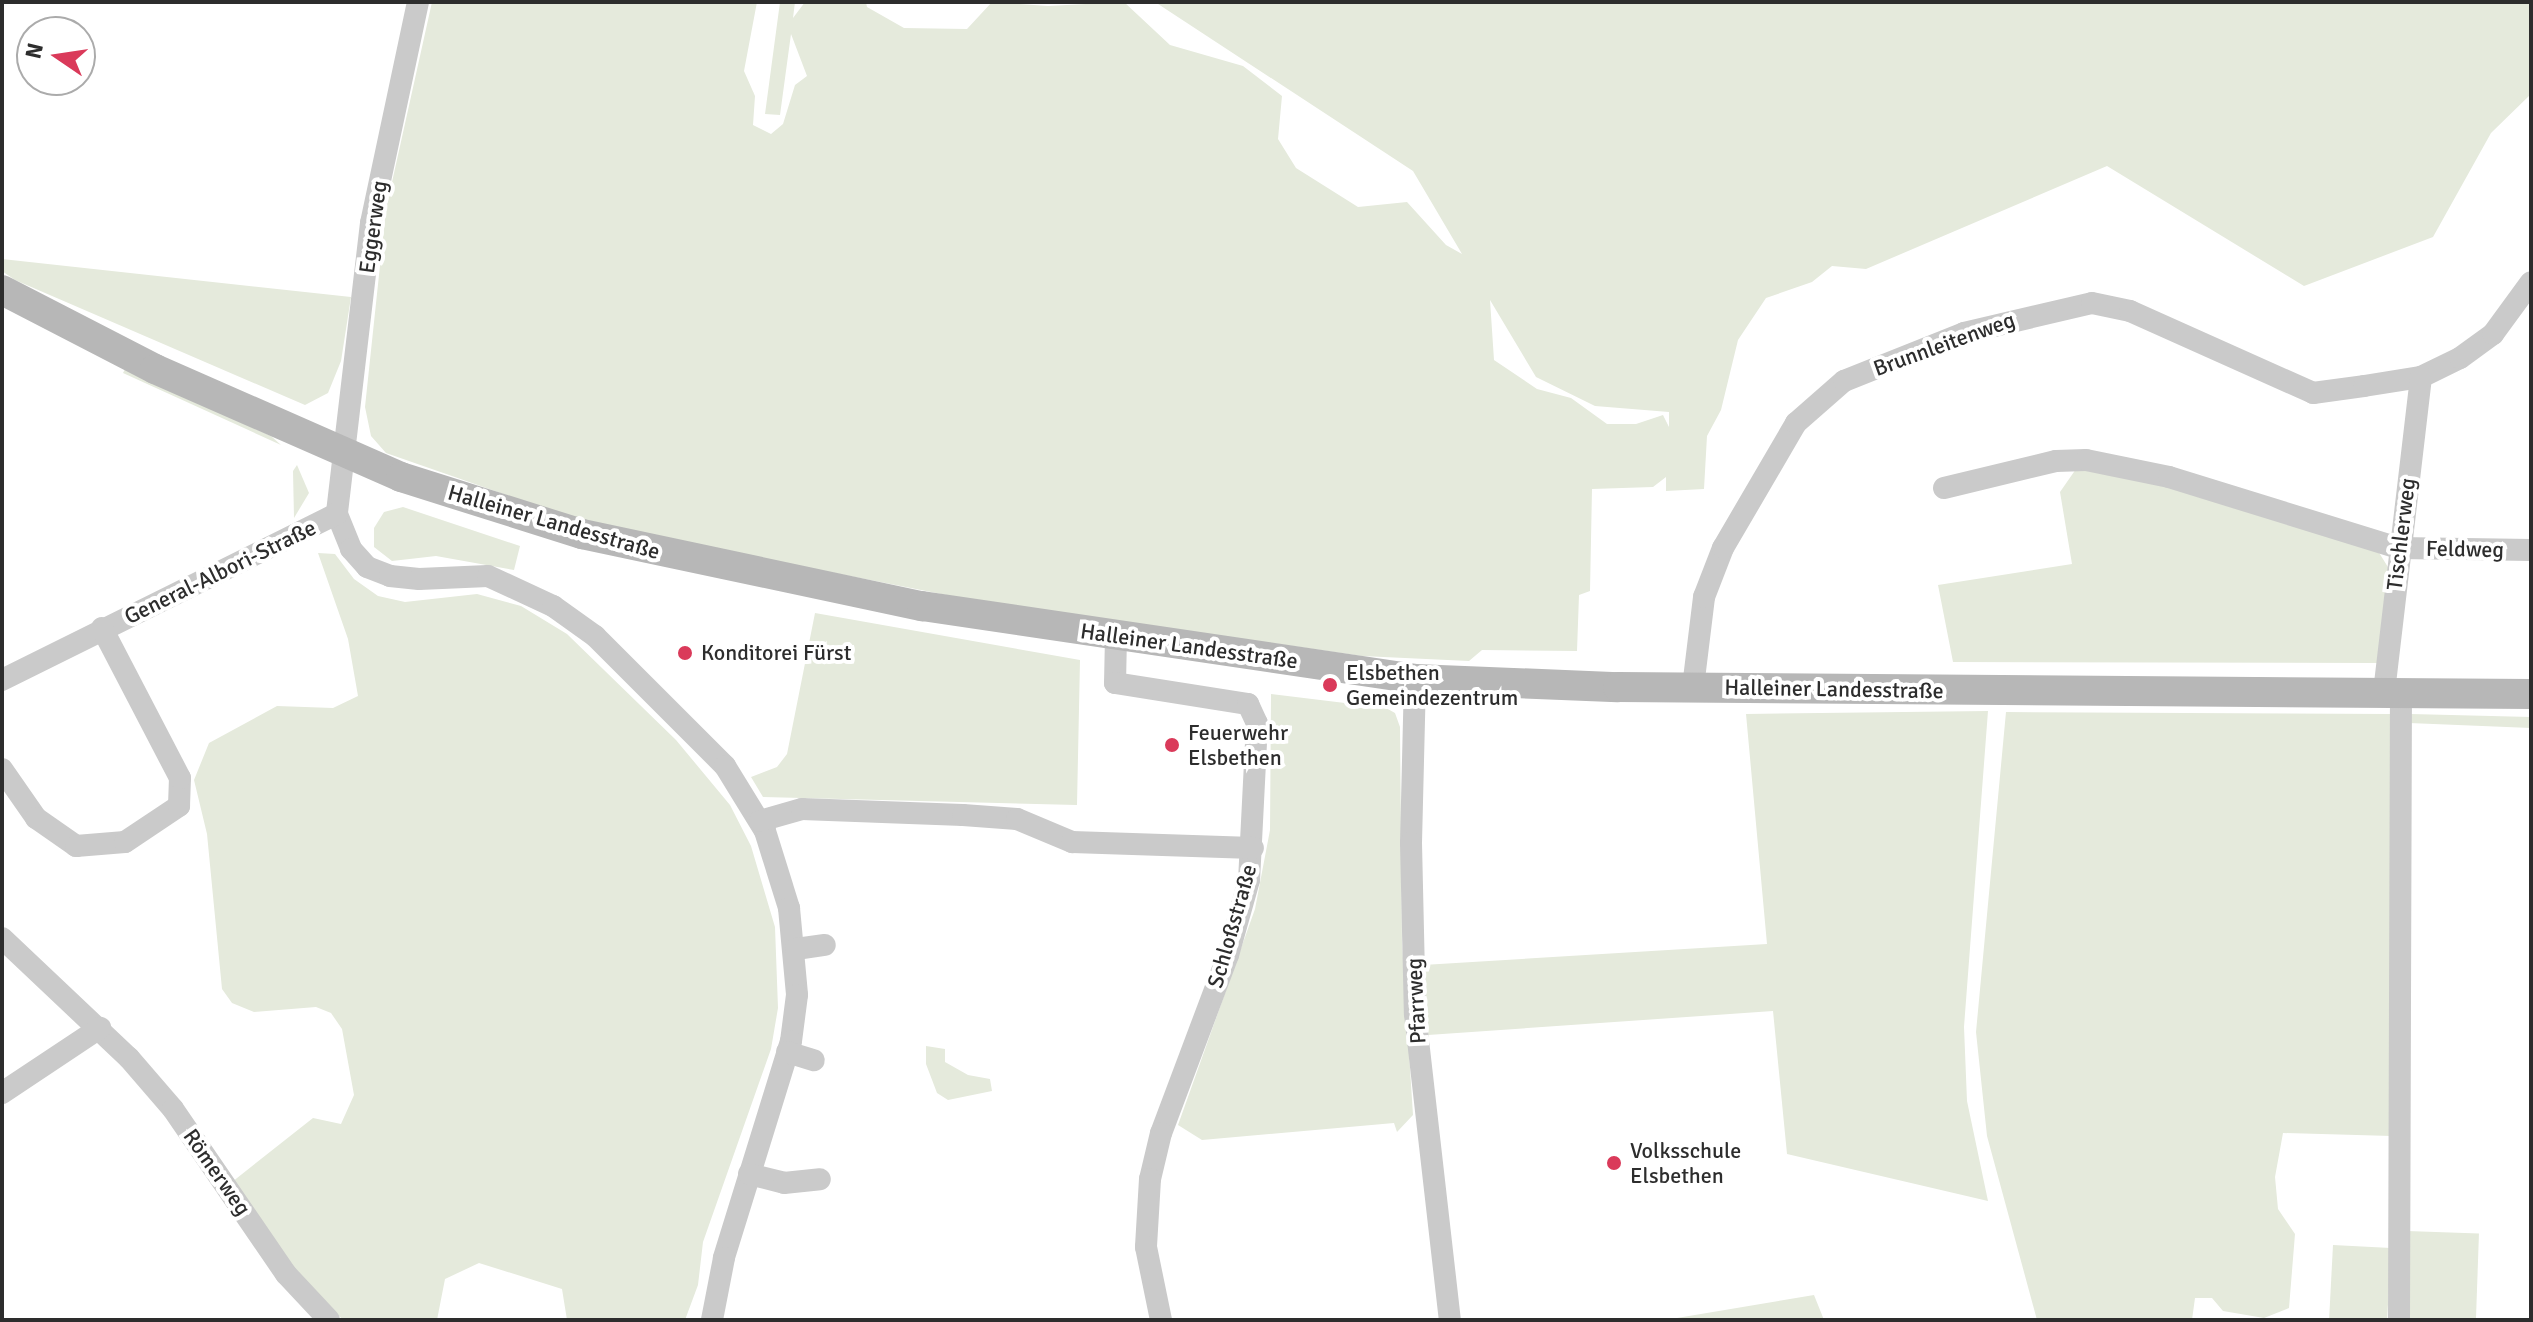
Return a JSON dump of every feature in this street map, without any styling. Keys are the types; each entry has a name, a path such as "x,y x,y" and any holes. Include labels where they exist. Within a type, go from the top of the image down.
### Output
{"main road":[{"name":"Halleiner Landesstraße","path":"2,290 155,369 344,455 493,509 637,547 922,606 1415,679 1693,687 2531,694"}],"street":[{"name":"Eggerweg","path":"337,514 371,223 418,2"},
{"name":"Brunnleitenweg","path":"1693,687 1700,611 1723,548 1796,423 1844,381 1964,333 2092,303 2130,311 2313,393 2421,377 2493,334 2531,282"},
{"name":"Tischlerweg","path":"2399,1320 2392,692 2399,548 2421,377"},
{"name":"Feldweg","path":"1944,488 2056,461 2086,460 2169,477 2399,548 2531,550"},
{"name":"General-Albori-Straße","path":"2,680 337,514"},
{"path":"337,514 351,549 367,567 390,576 419,579 488,576 553,606 595,636 689,725 725,766 760,821 780,868 796,949 797,995 787,1052 749,1174 712,1320"},
{"name":"General-Albori-Straße","path":"2,769 36,818 76,846 125,842 179,806 180,778 102,628"},
{"name":"Schloßstraße","path":"1116,636 1115,683 1248,704 1257,723 1253,848 1228,955 1187,1030 1150,1179 1146,1247 1161,1320"},
{"name":"Pfarrweg","path":"1415,679 1411,843 1415,1014 1450,1320"},
{"path":"760,821 802,809 963,815 1017,819 1072,842 1253,848"},
{"name":"Römerweg","path":"2,938 100,1028 173,1109 286,1274 329,1320"},
{"path":"796,949 825,945"},
{"path":"2,1093 100,1028"},
{"path":"787,1052 814,1060"},
{"path":"749,1174 784,1183 820,1179"}],"shaded area":[{"path":"432,2 757,2 744,71 755,96 753,125 771,134 783,124 795,85 807,76 791,34 780,115 765,114 780,2 795,2 793,18 805,2 866,2 867,7 904,28 967,29 992,2 1048,6 1124,2 1170,45 1243,66 1282,96 1278,139 1296,168 1358,207 1407,202 1446,245 1462,254 1413,171 1155,2 2531,2 2531,94 2491,133 2433,237 2304,286 2107,166 1866,269 1832,266 1812,282 1766,298 1738,340 1721,410 1707,436 1704,489 1666,491 1666,477 1653,487 1592,489 1590,591 1579,595 1577,651 1482,650 1469,661 1362,656 977,601 572,518 386,453 371,436 365,407 386,209","holes":["1490,300 1536,377 1595,406 1669,412 1669,427 1663,415 1636,424 1607,424 1571,398 1537,389 1494,360"]},
{"path":"2,259 351,297 341,361 328,393 305,405 15,280 2,271"},
{"path":"125,369 271,436 281,445 123,373"},
{"path":"297,465 309,493 294,518 293,471"},
{"path":"2076,469 2167,485 2378,551 2391,572 2377,663 1953,662 1938,585 2072,564 2060,492"},
{"path":"403,507 520,546 514,570 436,556 392,561 374,547 374,528 384,512"},
{"path":"318,553 335,554 354,579 378,596 405,602 477,594 521,606 567,634 676,740 730,805 751,846 775,927 778,1008 771,1049 703,1242 698,1285 685,1320 567,1320 562,1289 479,1263 445,1279 437,1320 343,1320 289,1264 232,1182 313,1118 341,1124 354,1095 342,1029 331,1013 316,1007 254,1012 232,1003 222,989 207,834 194,780 209,743 277,706 333,708 358,696 348,639"},
{"path":"815,613 1080,660 1077,805 763,797 751,777 777,767 787,754"},
{"path":"1271,694 1386,708 1395,713 1400,727 1402,943 1413,1115 1397,1132 1394,1123 1202,1140 1178,1125 1255,909 1270,830"},
{"path":"1988,711 1964,1027 1967,1101 1988,1201 1787,1154 1773,1011 1428,1035 1423,965 1767,944 1746,714"},
{"path":"2006,712 2390,714 2392,1136 2283,1133 2275,1177 2278,1209 2295,1234 2289,1308 2264,1318 2223,1311 2212,1298 2195,1298 2192,1320 2037,1320 1987,1136 1976,1032"},
{"path":"2411,714 2531,717 2531,728 2409,723"},
{"path":"926,1046 945,1049 945,1062 968,1075 990,1079 992,1091 948,1100 937,1093 926,1064"},
{"path":"2407,1231 2479,1234 2476,1320 2404,1320"},
{"path":"2333,1245 2391,1248 2387,1320 2329,1320"},
{"path":"1814,1295 1824,1320 1665,1320"}],"place":[{"name":"Konditorei Fürst","path":"685,653"},
{"name":"Elsbethen Gemeindezentrum","path":"1330,685"},
{"name":"Feuerwehr Elsbethen","path":"1172,745"},
{"name":"Volksschule Elsbethen","path":"1614,1163"}]}
